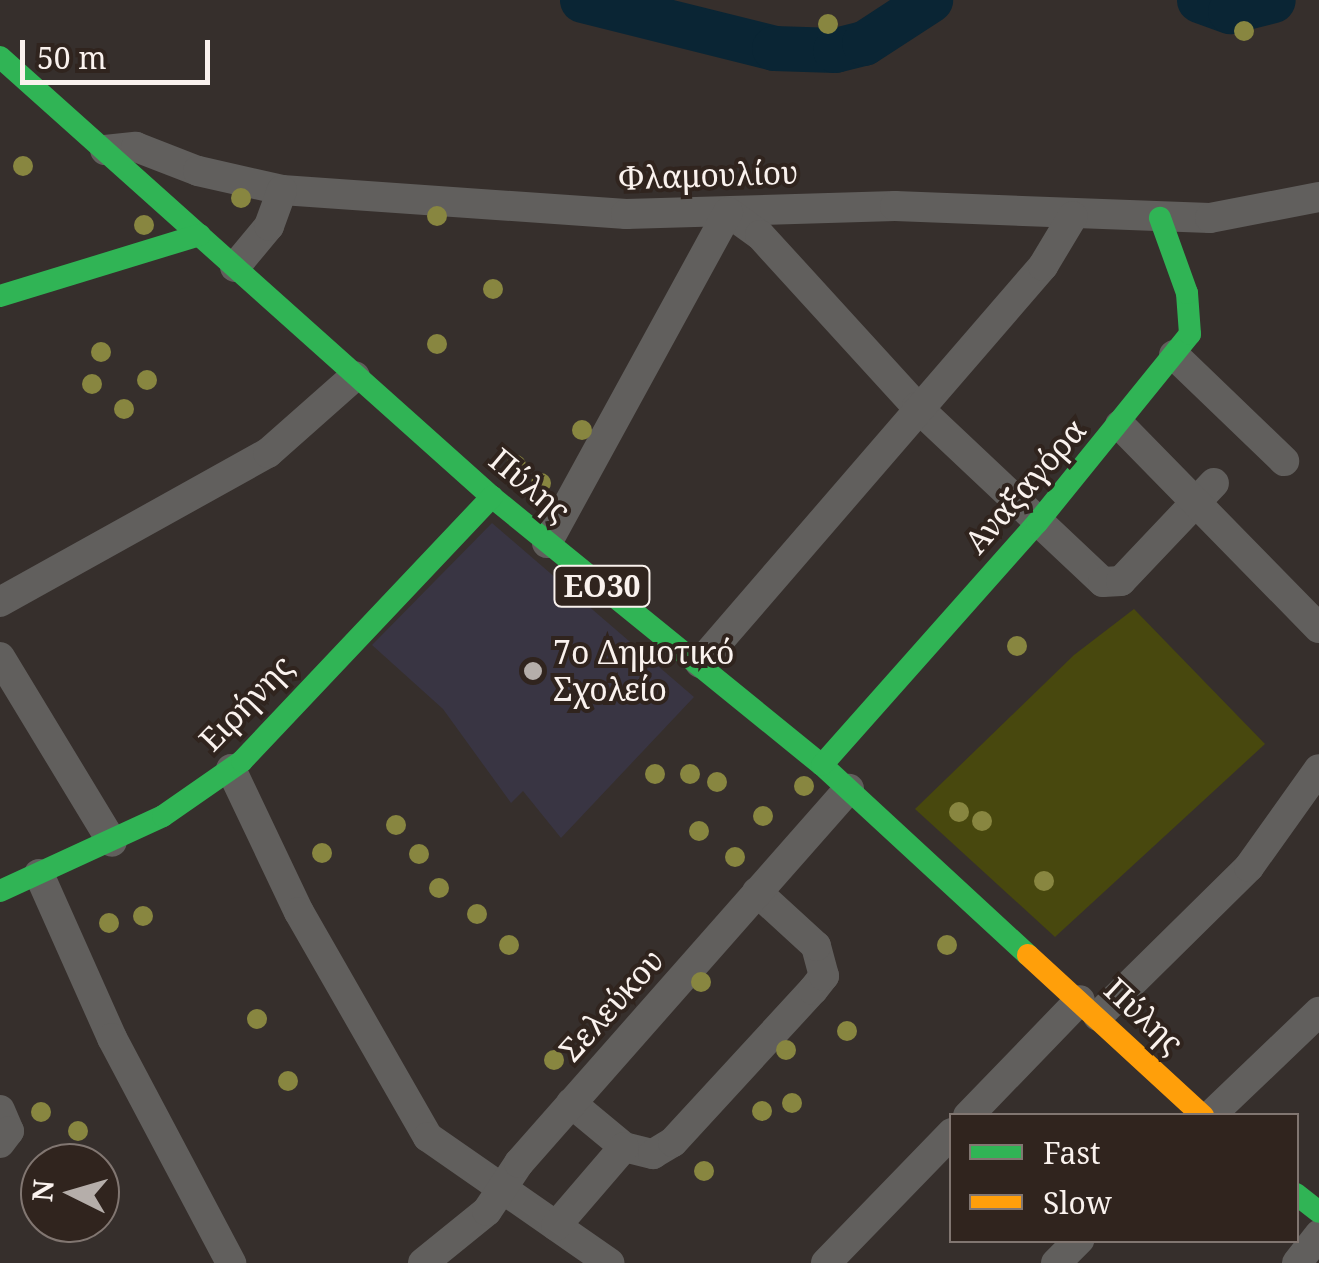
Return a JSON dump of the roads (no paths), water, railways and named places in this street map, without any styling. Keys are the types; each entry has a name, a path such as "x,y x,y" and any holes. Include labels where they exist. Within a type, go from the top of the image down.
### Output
{"main road":[{"name":"Πύλης","path":"0,57 492,497 822,765 1199,1113"},
{"name":"Αναξαγόρα","path":"822,765 1037,522 1174,355 1192,316 1160,218"},
{"path":"0,296 200,236"},
{"name":"Ειρήνης","path":"0,892 112,842 232,769 492,497"},
{"path":"1299,1196 1319,1212"}],"street":[{"name":"Φλαμουλίου","path":"105,150 136,146 198,171 282,190 611,213 896,206 1160,218 1238,215 1319,197"},
{"path":"235,267 269,226 282,190"},
{"path":"546,543 728,212 760,234 917,407 1037,522 1112,585 1206,492"},
{"path":"700,663 917,407 1043,266 1072,216"},
{"path":"1174,355 1284,460"},
{"path":"2,592 268,454 355,376"},
{"path":"1120,425 1206,492 1319,628"},
{"path":"0,657 112,842"},
{"path":"232,769 299,912 428,1136 609,1263"},
{"path":"971,1113 1249,867 1319,769"},
{"name":"Σελεύκου","path":"423,1263 481,1217 571,1103 849,789"},
{"path":"39,874 112,1038 230,1263"},
{"path":"571,1103 624,1147 653,1154 673,1142 824,976 816,946 758,892"},
{"path":"1213,1113 1319,1012"},
{"path":"0,1110 9,1131 0,1143"},
{"path":"826,1263 949,1136"},
{"path":"556,1226 624,1147"},
{"path":"1297,1263 1319,1235"},
{"path":"1056,1263 1076,1243"}],"waterway":[{"path":"582,0 774,48 835,50 864,43 930,0"},
{"path":"1199,0 1230,11 1273,0"}],"place":[{"name":"7ο Δημοτικό Σχολείο","path":"533,671"}]}
